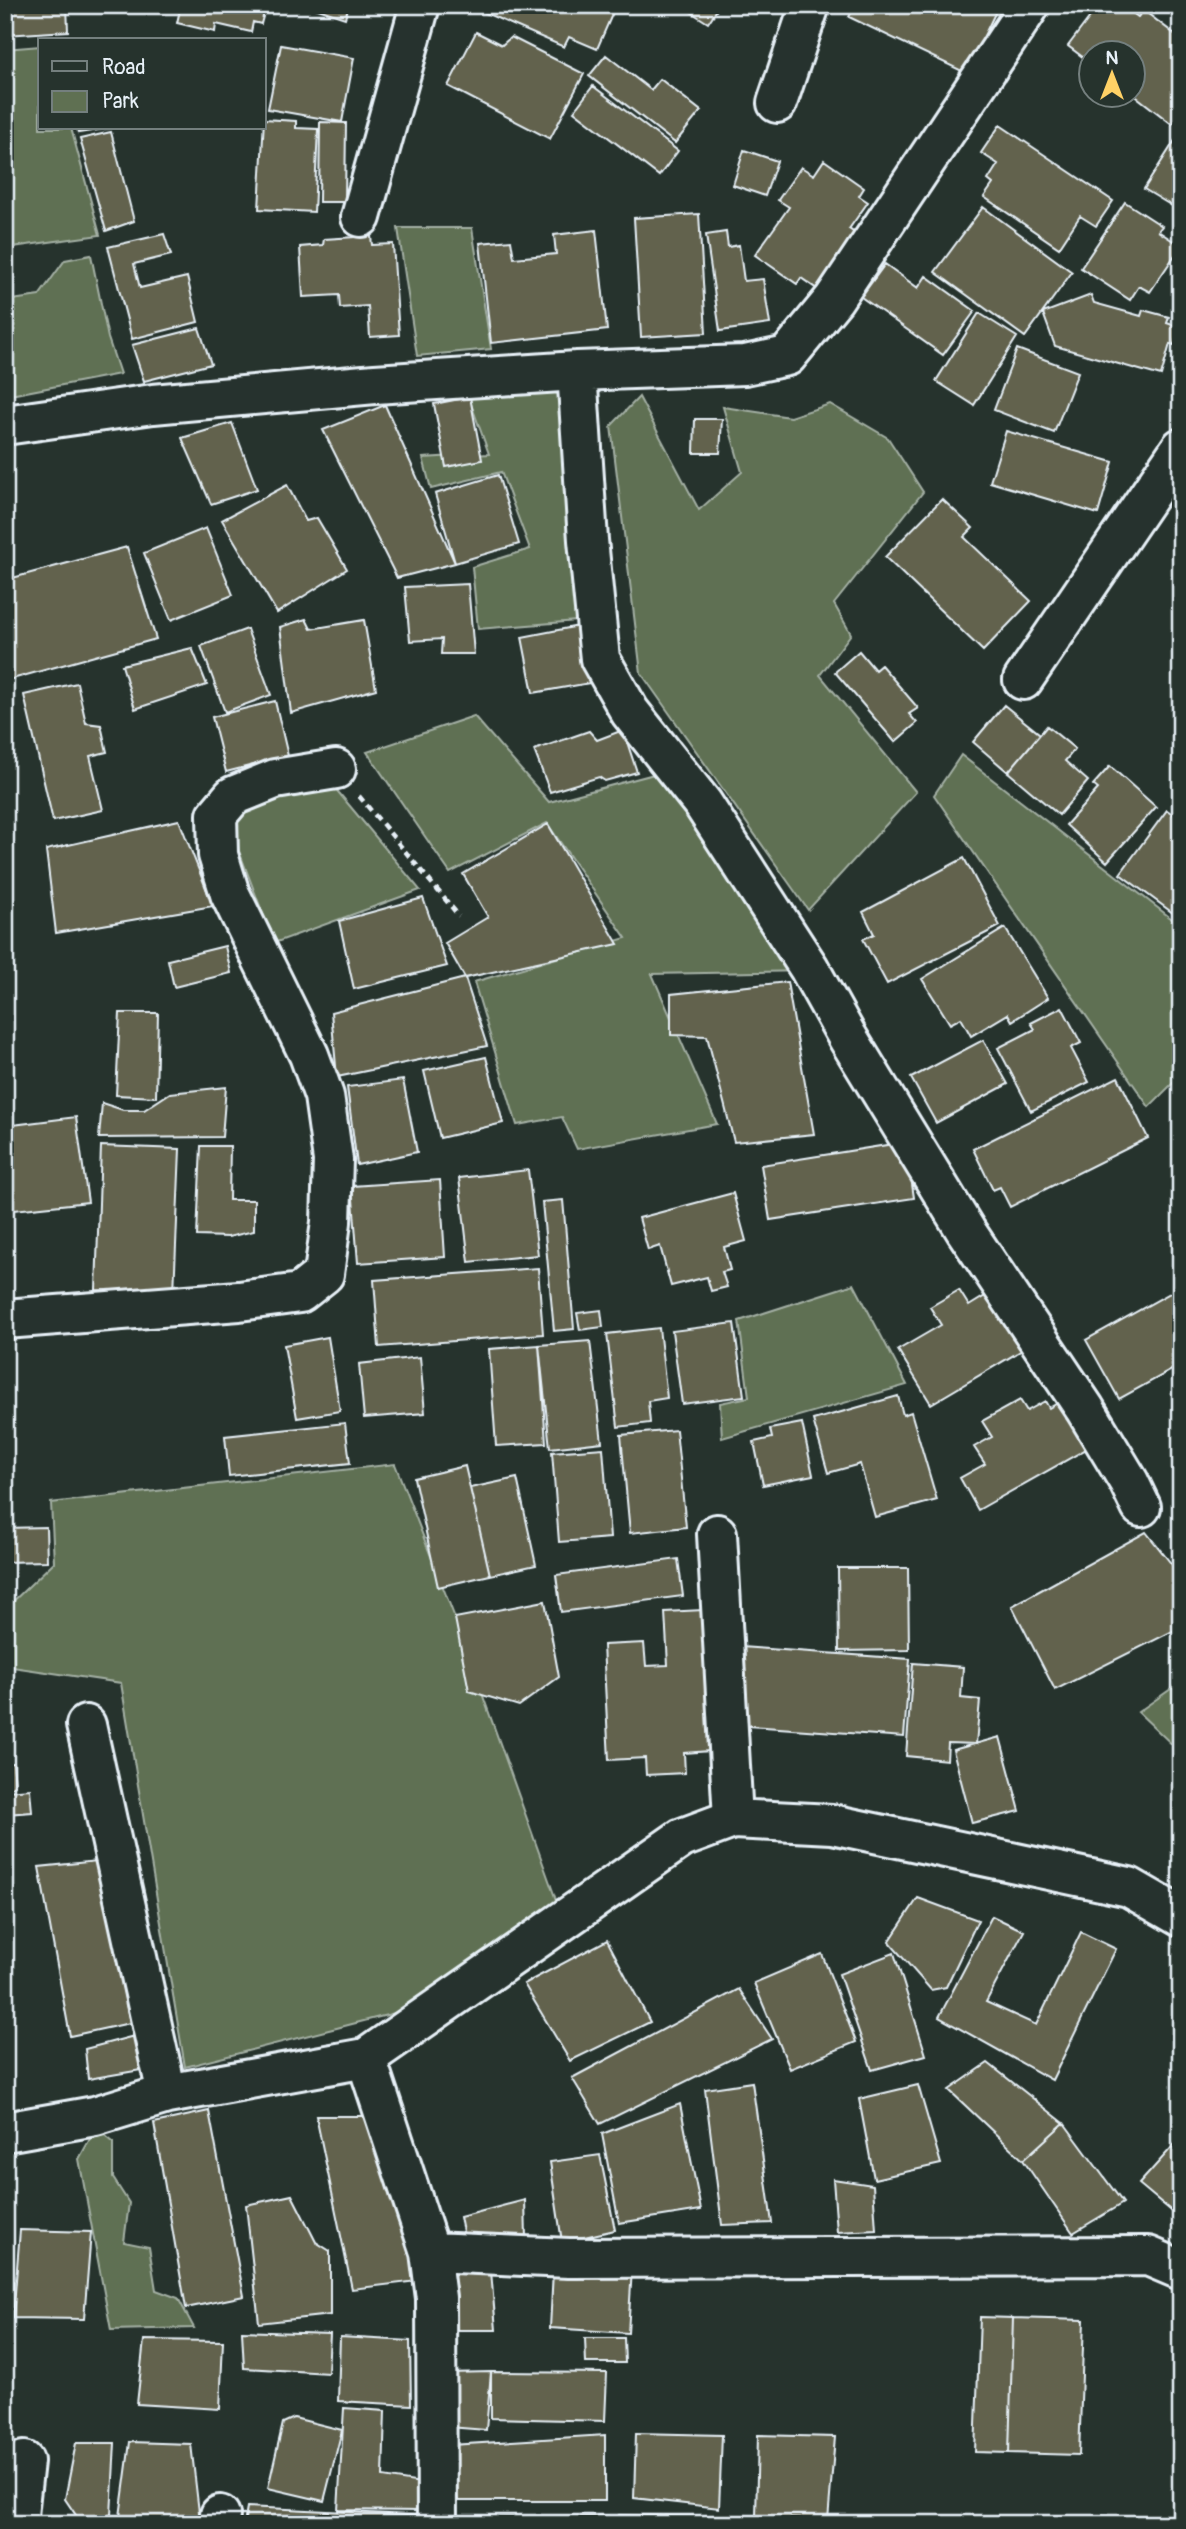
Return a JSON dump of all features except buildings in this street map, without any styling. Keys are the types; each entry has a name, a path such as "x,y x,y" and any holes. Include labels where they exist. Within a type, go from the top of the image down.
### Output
{"street":[{"path":"360,217 420,5"},
{"path":"777,103 810,5"},
{"path":"5,425 152,404 375,384 577,371 745,365 787,356 834,299 1030,5"},
{"path":"577,371 587,540 600,659 630,712 703,804 809,968 848,1038 966,1231 1085,1409 1141,1507"},
{"path":"1023,680 1181,448"},
{"path":"5,1319 239,1301 300,1293 324,1274 331,1222 333,1160 324,1096 309,1055 230,894 218,855 217,815 233,796 275,779 336,769"},
{"path":"716,1534 733,1819"},
{"path":"86,1725 167,2094"},
{"path":"5,2132 95,2116 167,2094 366,2058 682,1838 733,1819 832,1824 1129,1887 1181,1917"},
{"path":"366,2058 430,2252 436,2298 437,2524"},
{"path":"430,2252 569,2258 1148,2256 1181,2270"},
{"path":"17,2524 24,2461"}],"path":[{"path":"336,769 459,916"}],"green space":[{"path":"38,46 38,130 72,130 100,235 5,248 5,49"},
{"path":"398,228 472,228 491,349 417,356"},
{"path":"91,255 108,338 120,374 5,396 5,301 39,296 65,260"},
{"path":"567,380 589,620 478,629 472,567 530,549 501,472 431,489 423,458 489,454 465,387"},
{"path":"639,397 699,510 742,472 723,407 790,417 830,404 888,438 923,492 834,604 851,634 820,675 916,792 808,910 641,673 611,426"},
{"path":"474,716 549,802 673,769 807,971 652,974 717,1124 577,1149 562,1117 517,1125 474,982 626,938 547,823 450,873 367,752"},
{"path":"961,755 1181,926 1181,1075 1149,1107 934,795"},
{"path":"334,787 420,890 274,943 228,822 262,796"},
{"path":"854,1284 907,1385 722,1438 720,1403 749,1397 739,1321"},
{"path":"395,1464 455,1618 560,1911 426,2005 185,2067 121,1683 5,1666 5,1609 54,1562 51,1503"},
{"path":"1181,1682 1181,1753 1138,1712"},
{"path":"96,2128 113,2142 113,2178 129,2203 124,2242 149,2247 156,2290 178,2298 194,2328 111,2330 79,2159"}]}
